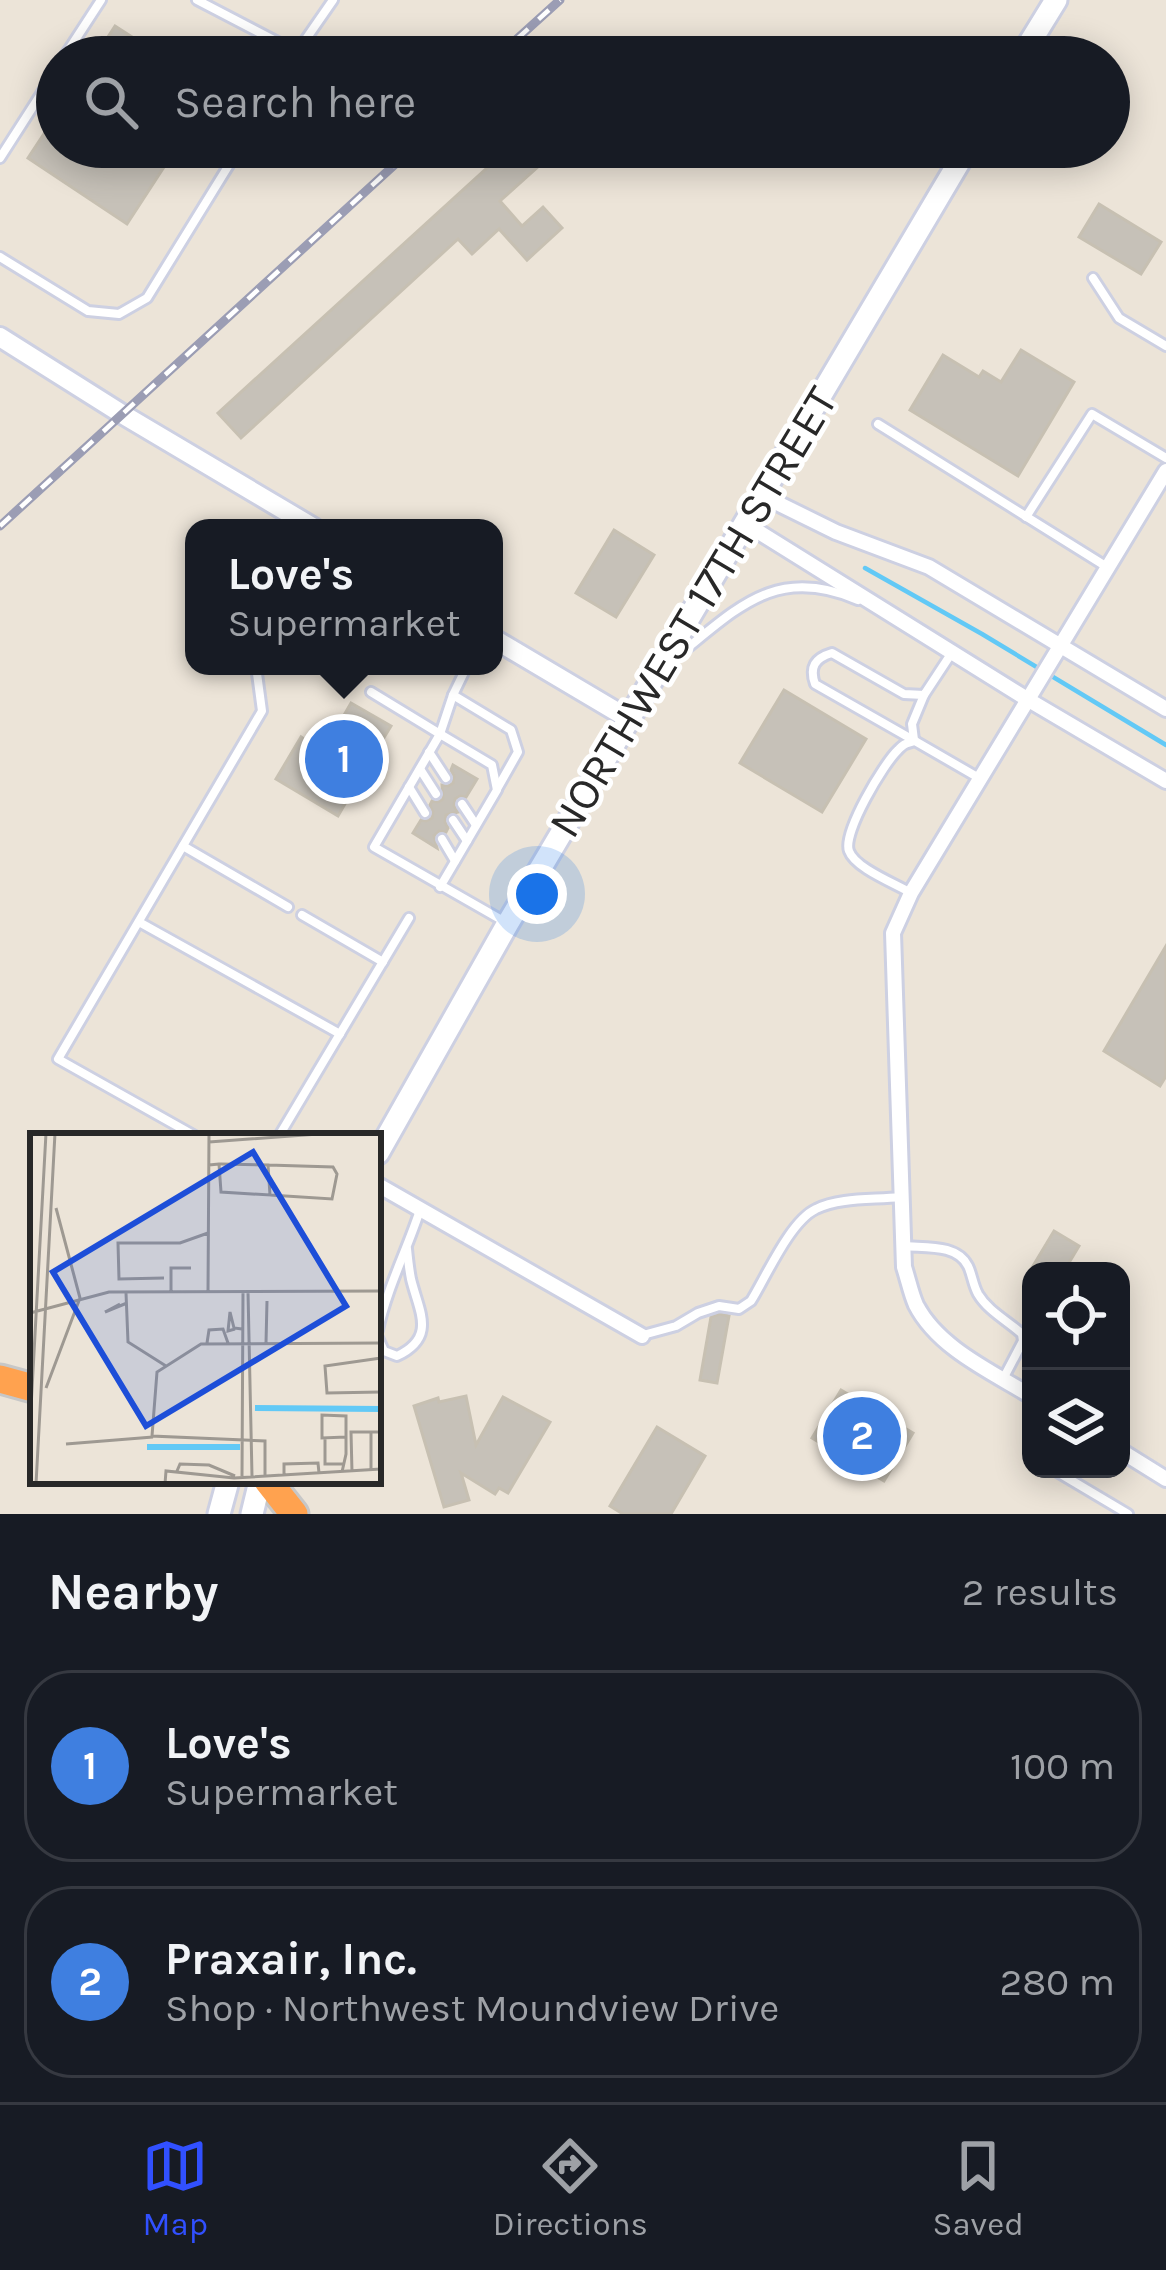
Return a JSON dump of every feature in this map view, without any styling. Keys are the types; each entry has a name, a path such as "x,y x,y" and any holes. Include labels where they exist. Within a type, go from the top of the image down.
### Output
{"highway":[{"path":"0,1379 30,1387"},
{"path":"267,1484 295,1514"}],"main road":[{"path":"1034,36 1056,0"},
{"name":"NORTHWEST 17TH STREET","path":"381,1145 956,168"},
{"path":"219,1514 227,1484"},
{"path":"252,1514 263,1484"}],"street":[{"path":"0,337 294,519"},
{"path":"1022,1390 962,1353 931,1325 916,1305 904,1268 893,933 911,892 1166,471"},
{"path":"763,496 836,532 929,567 1166,709"},
{"path":"746,524 1166,781"},
{"path":"503,644 629,719"},
{"path":"381,1187 642,1336"},
{"path":"1130,1457 1166,1479"}],"lane":[{"path":"78,36 101,0"},
{"path":"197,0 262,36"},
{"path":"308,36 333,0"},
{"path":"0,158 36,102"},
{"path":"0,257 88,311 119,314 147,298 227,168"},
{"path":"1094,278 1119,317 1166,346"},
{"path":"1026,518 1092,414 1166,458"},
{"path":"878,424 1108,568"},
{"path":"659,670 730,613 756,596 780,589 794,586 847,595 890,614"},
{"path":"924,695 904,694 832,652 814,663 815,684 980,778"},
{"path":"915,742 912,724 951,652"},
{"path":"190,1133 58,1058 262,711 257,675"},
{"path":"463,675 440,734 374,847 508,923"},
{"path":"371,692 492,765 497,790"},
{"path":"440,887 518,752 512,730 453,695"},
{"path":"911,892 860,865 846,844 850,828 889,761 906,744 915,742"},
{"path":"429,752 446,778"},
{"path":"420,769 436,794"},
{"path":"409,787 425,813"},
{"path":"462,804 476,825"},
{"path":"453,820 467,842"},
{"path":"442,839 455,861"},
{"path":"183,846 288,907"},
{"path":"302,915 383,962"},
{"path":"281,1133 409,918"},
{"path":"139,922 340,1034"},
{"path":"642,1336 719,1306 739,1309 751,1301 810,1211 901,1197"},
{"path":"381,1319 420,1208"},
{"path":"903,1246 953,1251 962,1257 976,1292 1022,1334 1023,1341 1003,1378"},
{"path":"381,1342 384,1351 397,1356 411,1349 424,1322 407,1249"},
{"path":"1067,1478 1128,1514"}],"building":[{"path":"115,26 130,36 109,36"},
{"path":"43,168 163,168 127,224"},
{"path":"487,168 537,168 500,201 522,226 543,207 562,228 527,260 499,229 472,254 458,239 241,438 218,413"},
{"path":"1099,204 1161,242 1141,274 1079,237"},
{"path":"1021,350 1074,382 1018,476 910,410 943,355 979,377 983,371 1001,382"},
{"path":"614,530 654,555 616,617 576,593"},
{"path":"784,690 866,739 822,812 740,763"},
{"path":"351,703 391,726 369,762 373,765 338,816 276,779 301,737 311,744 324,722 336,729"},
{"path":"453,765 477,779 466,797 455,799 458,812 446,815 446,832 434,836 437,848 413,833 421,820 432,818 430,805 443,799 442,785 453,783"},
{"path":"1166,946 1166,1076 1160,1086 1104,1051"},
{"path":"1054,1231 1079,1246 1069,1262 1035,1262"},
{"path":"729,1316 717,1383 700,1380 711,1317"},
{"path":"841,1390 913,1433 884,1481 812,1438"},
{"path":"466,1396 476,1445 503,1397 550,1422 508,1493 499,1488 495,1494 461,1473 469,1500 444,1507 414,1406"},
{"path":"657,1427 705,1456 671,1514 623,1514 610,1506"}],"waterway":[{"path":"865,568 1166,745"}],"railway":[{"path":"520,36 560,0"},
{"path":"0,526 391,168"}],"place":[{"name":"Love's","path":"344,759"},
{"name":"Praxair, Inc.","path":"862,1436"}]}
